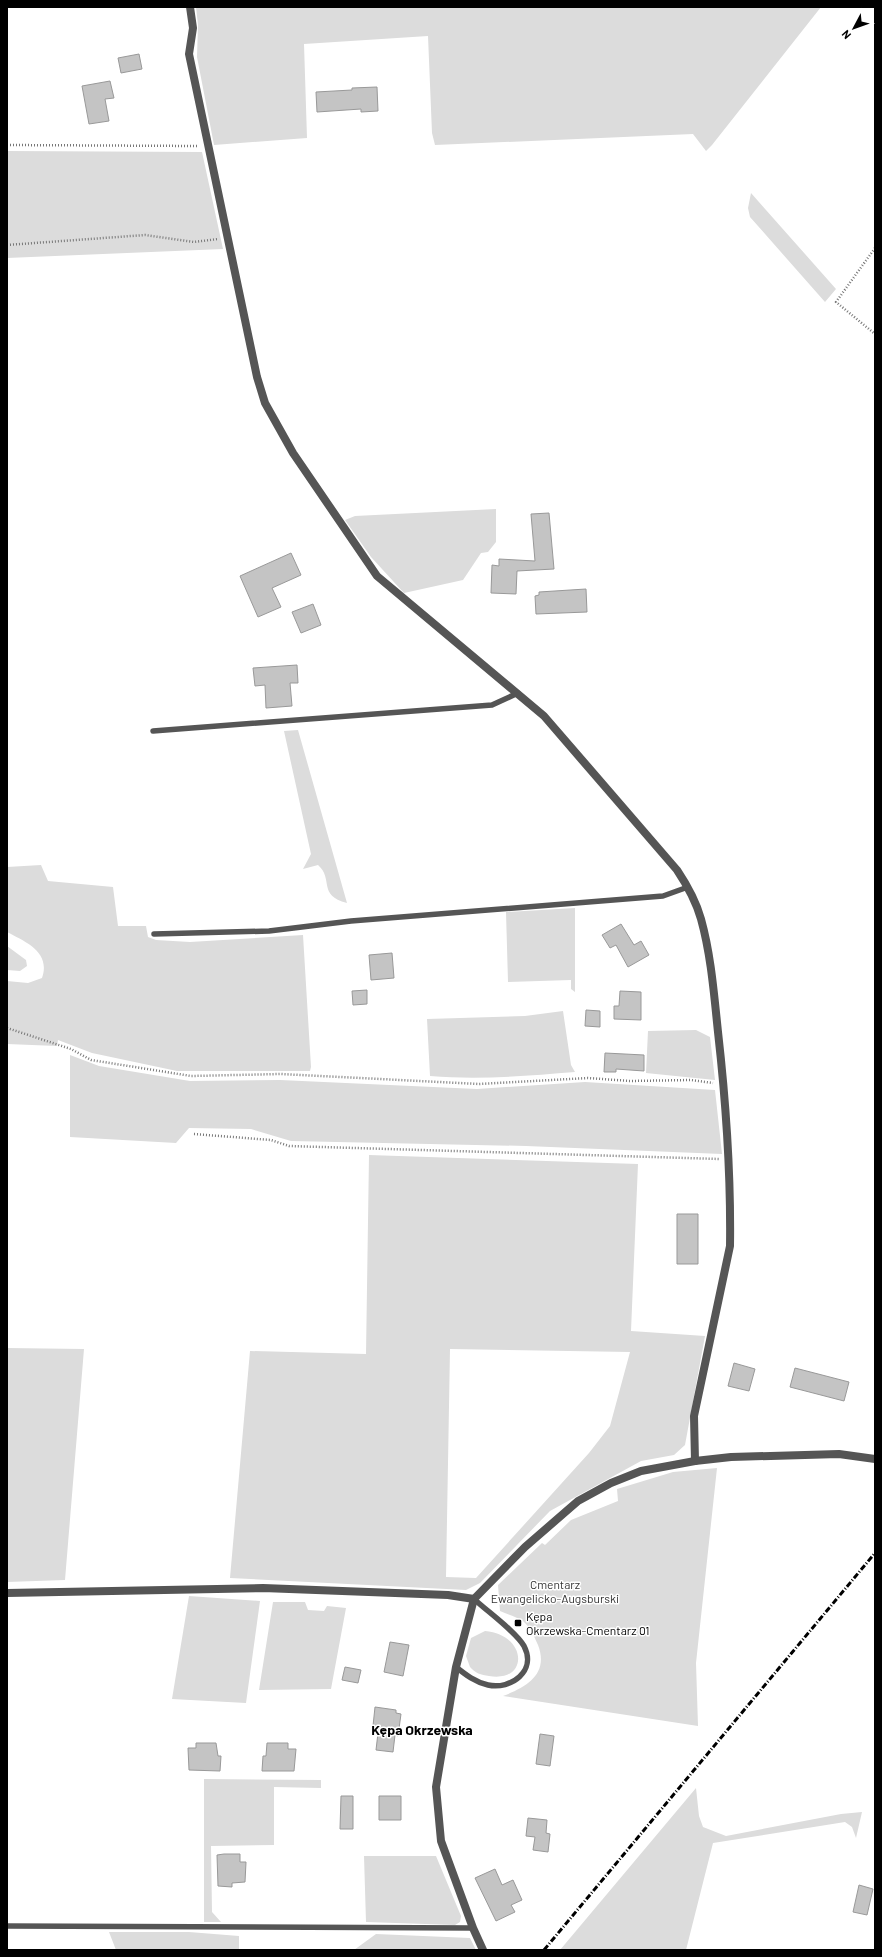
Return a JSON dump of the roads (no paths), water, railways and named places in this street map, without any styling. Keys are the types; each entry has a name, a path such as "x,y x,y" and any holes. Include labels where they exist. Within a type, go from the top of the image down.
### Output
{"street":[{"path":"190,7 193,28 189,54 259,384 265,403 292,453 377,576 544,716 677,870 688,887 701,918 708,949 724,1085 730,1246 694,1416 695,1461"},
{"path":"483,1950 473,1928 441,1841 436,1787 444,1731 456,1667 474,1599 525,1547 578,1501 612,1483 641,1472 695,1461 731,1457 839,1454 875,1458"},
{"path":"7,1593 262,1588 448,1595 474,1599"}],"lane":[{"path":"153,731 492,705 518,693"},
{"path":"154,934 269,932 351,921 663,896 688,887"},
{"path":"456,1667 473,1680 489,1685 506,1686 516,1680 524,1672 527,1665 527,1656 518,1638 474,1599"},
{"path":"7,1926 473,1928"}],"railway":[{"path":"544,1950 875,1553"}],"place":[{"name":"Kępa Okrzewska-Cmentarz 01","path":"518,1623"}],"district":[{"name":"Kępa Okrzewska","path":"422,1729"}],"park label":[{"name":"Cmentarz Ewangelicko-Augsburski","path":"555,1591"}]}
